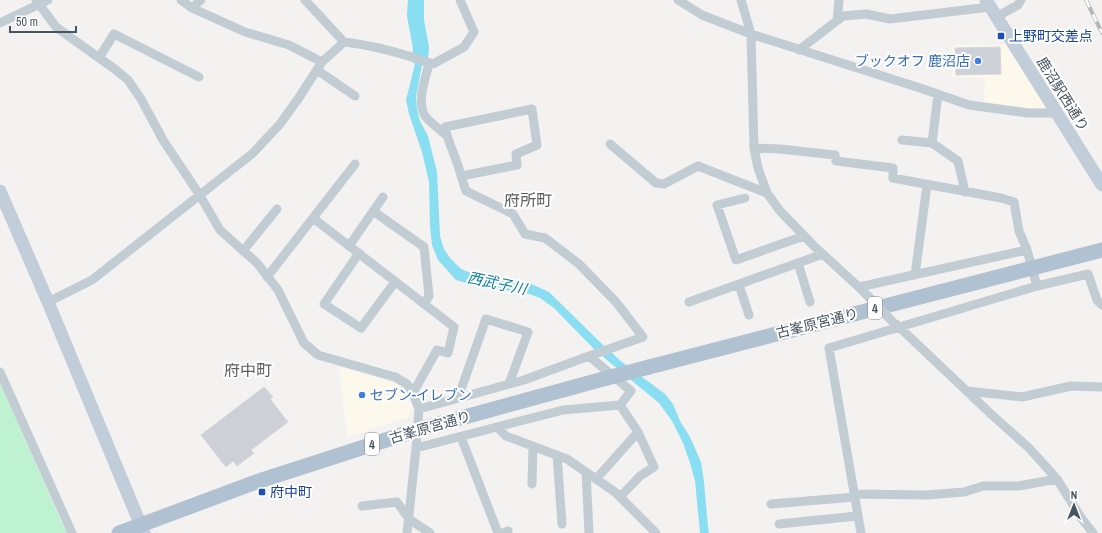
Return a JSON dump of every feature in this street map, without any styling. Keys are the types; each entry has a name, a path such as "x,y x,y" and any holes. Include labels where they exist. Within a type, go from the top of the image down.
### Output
{"main road":[{"name":"古峯原宮通り","path":"119,533 143,529 259,482 417,430 607,378 1102,250"}],"street":[{"path":"0,23 37,2 48,0"},
{"path":"181,0 192,8 245,32 289,45 319,66 355,96"},
{"path":"192,8 201,0"},
{"path":"305,0 344,42 356,43 381,49 433,64 464,47 474,32 460,0"},
{"path":"678,0 702,15 751,34 969,105 1028,113 1056,113"},
{"path":"741,0 751,34 754,148 758,168 767,193 780,211 804,236 967,392 1029,448 1057,479 1082,519 1093,533"},
{"path":"837,21 839,0"},
{"path":"799,50 843,16 866,14 890,19 1018,5 1021,0"},
{"path":"37,2 56,27 128,80 141,99 163,140 199,194 220,230 257,263 278,290 304,343 318,355 394,377 407,384 413,393 419,409 407,533"},
{"name":"鹿沼駅西通り","path":"991,8 1102,185"},
{"path":"99,58 114,34 199,77"},
{"path":"48,302 92,280 199,194 253,153 280,124 319,66 344,42"},
{"path":"429,63 421,99 423,112 426,117 446,135"},
{"path":"932,143 938,94"},
{"path":"419,409 524,380 643,337 616,302 579,264 545,238 525,234 513,214 466,190 446,135 445,127 532,109 537,145 516,154 517,165 461,176"},
{"path":"902,140 932,143 958,162 965,192"},
{"path":"610,144 656,183 664,184 698,166 767,193"},
{"path":"754,148 780,149 834,155 836,161 893,168 894,178 1014,202 1019,231 1027,250 1037,286"},
{"path":"267,277 355,164"},
{"path":"915,275 927,185"},
{"path":"349,246 383,196"},
{"path":"745,198 717,205 736,260 804,236"},
{"path":"2,199 48,302 143,529"},
{"path":"243,251 277,209"},
{"path":"373,211 424,247 429,296 424,304"},
{"path":"313,218 454,327 448,353 436,350 413,393"},
{"path":"862,290 915,275 1027,250"},
{"path":"359,253 324,304 361,328 395,282"},
{"path":"689,302 823,254"},
{"path":"798,263 810,302"},
{"path":"861,533 829,348 896,324 1037,286 1088,274 1097,300 1102,305"},
{"path":"739,285 749,315"},
{"path":"458,398 486,319 528,332 509,384"},
{"path":"416,448 563,410 620,405 631,391 589,356"},
{"path":"0,372 72,533"},
{"path":"967,392 1022,397 1071,386 1102,387"},
{"path":"620,405 638,432 654,467 640,476 620,497"},
{"path":"497,427 506,436 567,459 620,497 656,533"},
{"path":"596,479 638,432"},
{"path":"461,437 498,533"},
{"path":"532,484 533,446"},
{"path":"557,455 562,524"},
{"path":"586,472 588,533"},
{"path":"771,504 855,495 926,495 964,492 983,486 1019,486 1057,479"},
{"path":"362,506 397,502 409,519 430,533"},
{"path":"779,524 858,516"}],"shaded area":[{"path":"953,45 1006,45 1047,108 1041,110 984,102 985,78 952,77"},
{"path":"339,367 395,383 405,391 412,407 409,417 347,437"}],"green space":[{"path":"0,383 61,521 67,533 0,533"}],"water":[{"path":"418,0 424,0 424,54 416,97 417,109 420,121 428,136 437,172 440,236 444,249 450,258 461,269 478,276 527,282 549,292 622,362 665,394 673,404 701,462 709,533 700,533 695,481 690,463 683,443 672,421 659,403 593,348 554,308 540,298 526,293 476,286 456,280 438,260 432,245 429,182 422,152 409,114 406,100 419,48 419,32 415,15"}],"building":[{"name":"ブックオフ 鹿沼店","path":"1000,47 1001,74 956,75 955,48"},
{"path":"264,387 273,397 270,399 288,422 251,450 254,453 237,466 233,461 226,467 201,435"}],"waterway":[{"name":"西武子川","path":"416,0 415,15 421,48 420,58"}],"railway":[{"path":"1086,0 1102,33"}],"place":[{"name":"上野町交差点","path":"1001,36"},
{"name":"ブックオフ 鹿沼店","path":"978,61"},
{"name":"セブン-イレブン","path":"362,395"},
{"name":"府中町","path":"262,492"}],"district":[{"name":"府所町","path":"528,200"},
{"name":"府中町","path":"248,370"}]}
